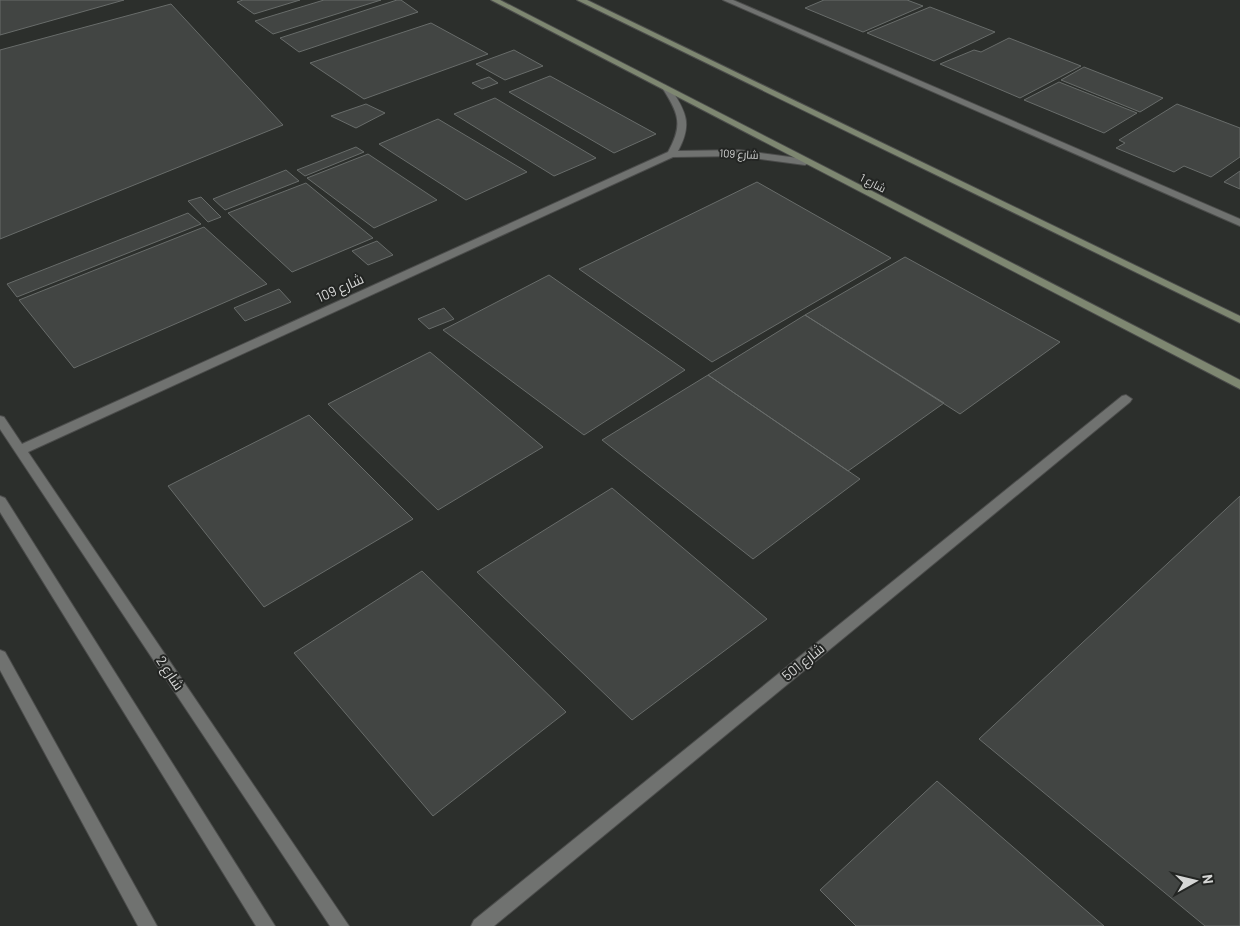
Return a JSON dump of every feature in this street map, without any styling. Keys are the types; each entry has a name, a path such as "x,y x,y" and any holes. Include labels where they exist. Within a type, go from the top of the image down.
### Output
{"street":[{"name":"شارع 1","path":"495,0 1240,386"},
{"path":"580,0 1240,320"},
{"path":"727,0 1240,223"},
{"path":"667,89 678,105 684,121 682,138 672,154"},
{"name":"شارع 109","path":"20,450 672,154 739,153 805,162"},
{"name":"شارع 501","path":"480,926 1126,399"},
{"name":"شارع 2","path":"0,420 340,926"},
{"path":"0,501 266,926"},
{"path":"0,656 148,926"}],"building":[{"path":"0,0 124,0 0,35"},
{"path":"243,0 300,0 254,14 237,2"},
{"path":"324,0 381,0 273,34 255,21"},
{"path":"401,0 418,12 299,52 280,38"},
{"path":"824,0 907,0 923,6 863,32 805,8"},
{"path":"171,4 283,125 0,239 0,50"},
{"path":"930,7 995,32 934,61 867,33"},
{"path":"431,23 488,54 364,99 310,63"},
{"path":"1009,38 1081,66 1020,98 940,64 974,50 981,52"},
{"path":"514,50 543,66 505,80 476,64"},
{"path":"1084,67 1163,98 1140,112 1061,80"},
{"path":"550,76 656,134 614,153 509,92"},
{"path":"489,77 498,83 482,89 472,83"},
{"path":"1059,82 1137,113 1104,133 1024,100"},
{"path":"495,98 596,158 554,176 454,114"},
{"path":"366,104 385,113 356,128 331,116"},
{"path":"1177,104 1240,128 1240,157 1211,177 1184,166 1174,172 1116,148 1125,143 1119,140"},
{"path":"438,119 527,172 466,200 379,144"},
{"path":"356,147 364,152 305,176 297,170"},
{"path":"368,154 437,200 374,228 307,178"},
{"path":"286,170 299,181 225,210 213,199"},
{"path":"1240,171 1240,189 1224,182"},
{"path":"757,182 891,258 712,362 579,269"},
{"path":"306,183 373,238 292,272 228,213"},
{"path":"201,197 221,217 208,222 188,201"},
{"path":"188,213 201,224 17,297 7,284"},
{"path":"204,227 267,284 74,368 19,300"},
{"path":"377,241 393,255 368,265 352,251"},
{"path":"905,257 1060,342 960,414 805,315"},
{"path":"549,275 685,370 584,435 443,330"},
{"path":"279,289 291,302 245,321 234,308"},
{"path":"444,308 454,319 429,329 418,319"},
{"path":"805,315 944,403 848,471 708,375"},
{"path":"430,352 543,447 438,510 328,404"},
{"path":"708,375 860,479 753,559 602,440"},
{"path":"309,415 413,519 264,607 168,486"},
{"path":"612,488 767,619 632,720 477,572"},
{"path":"1240,496 1240,926 1205,926 979,739"},
{"path":"422,571 566,712 433,816 294,653"},
{"path":"937,781 1104,926 856,926 820,890"}]}
